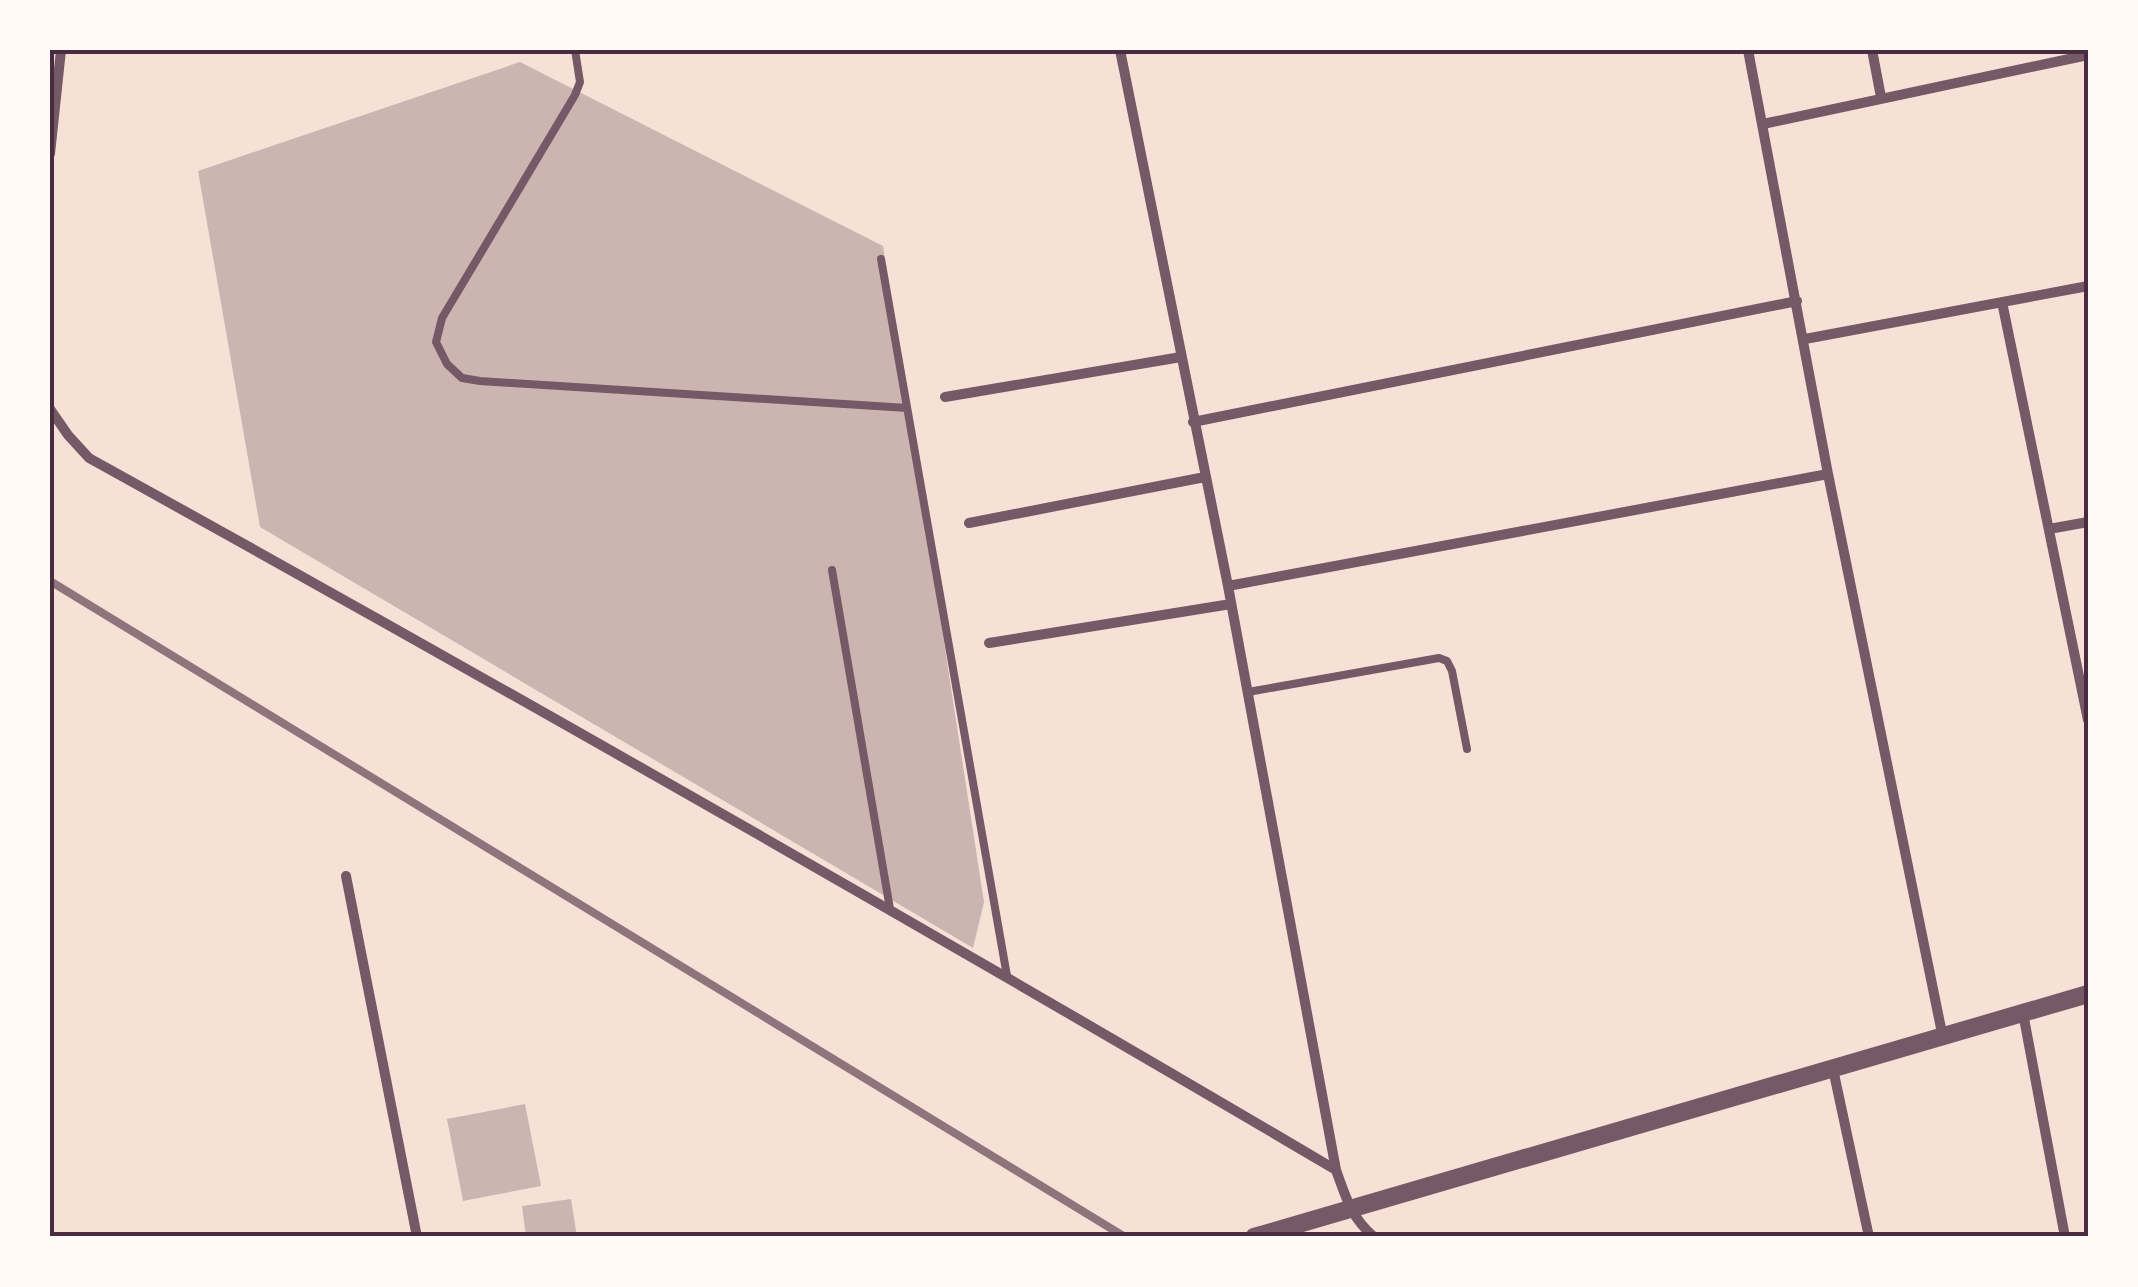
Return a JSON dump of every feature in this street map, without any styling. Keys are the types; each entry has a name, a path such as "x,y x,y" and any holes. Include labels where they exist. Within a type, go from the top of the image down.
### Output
{"street":[{"path":"50,154 60,50"},
{"path":"1120,50 1228,586 1336,1170 1350,1209 1374,1237"},
{"path":"1748,50 1828,474 1943,1038"},
{"path":"1872,50 1881,97"},
{"path":"1763,124 2088,55"},
{"path":"1804,339 2088,286"},
{"path":"1193,422 1797,301"},
{"path":"2002,302 2088,720"},
{"path":"944,397 1181,357"},
{"path":"50,409 89,458 490,680 1336,1170"},
{"path":"1228,586 1828,474"},
{"path":"969,524 1205,478"},
{"path":"2048,529 2088,522"},
{"path":"989,643 1231,604"},
{"path":"346,876 417,1237"},
{"path":"1254,1237 2088,994"},
{"path":"2024,1013 2065,1237"},
{"path":"1833,1069 1868,1237"}],"lane":[{"path":"575,50 580,82 575,95 442,318 436,342 447,364 462,378 480,381 907,408"},
{"path":"881,259 1007,976"},
{"path":"832,570 890,910"},
{"path":"1248,692 1439,658 1447,661 1452,672 1467,749"}],"building":[{"path":"520,62 883,246 984,902 973,948 260,527 198,171"},
{"path":"525,1104 541,1186 463,1201 447,1119"},
{"path":"571,1199 577,1237 526,1237 522,1206"}],"railway":[{"path":"50,581 1125,1237"}]}
